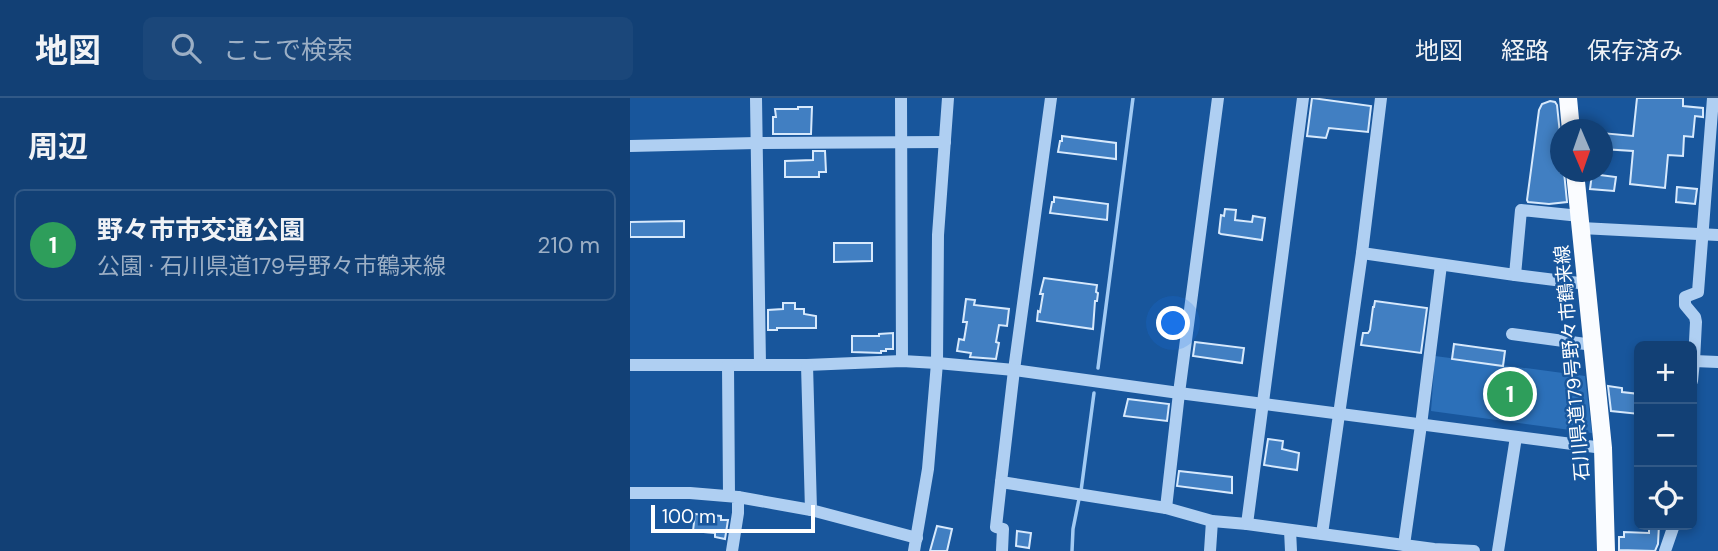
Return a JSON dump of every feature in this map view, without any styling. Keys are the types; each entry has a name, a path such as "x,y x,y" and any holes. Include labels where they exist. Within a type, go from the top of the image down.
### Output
{"main road":[{"path":"1568,98 1570,119"},
{"name":"石川県道179号野々市鶴来線","path":"1576,182 1603,448 1606,551"}],"street":[{"path":"756,98 760,365"},
{"path":"901,98 902,362"},
{"path":"914,551 928,469 937,363 938,235 947,98"},
{"path":"1002,551 1003,529 996,527 1014,370 1051,98"},
{"path":"1166,508 1218,98"},
{"path":"1247,524 1303,98"},
{"path":"1322,534 1381,98"},
{"path":"1695,341 1695,317 1685,305 1685,297 1698,292 1713,98"},
{"path":"630,146 945,142"},
{"path":"1515,275 1521,210 1581,222 1718,235"},
{"path":"1362,253 1587,284"},
{"path":"1404,545 1441,265"},
{"path":"1512,334 1593,345"},
{"path":"1697,361 1718,362"},
{"path":"630,365 937,363 1014,370 1603,448"},
{"path":"728,365 734,497 738,513 732,551"},
{"path":"807,365 811,510"},
{"path":"1497,551 1516,437"},
{"path":"1001,482 1166,508 1212,521 1434,549 1474,551"},
{"path":"630,493 734,497 811,510 917,538"},
{"path":"1210,551 1212,521"},
{"path":"1290,530 1291,551"},
{"path":"1665,551 1672,530"}],"shaded area":[{"path":"1435,356 1585,376 1592,433 1431,411"}],"building":[{"path":"1312,98 1371,106 1368,132 1329,128 1326,138 1307,136"},
{"path":"1637,98 1683,98 1683,106 1703,108 1703,117 1695,116 1693,137 1684,136 1683,156 1668,155 1665,188 1630,184 1633,151 1613,150 1613,134 1633,136"},
{"path":"1550,101 1557,105 1558,119 1550,119 1550,182 1565,182 1567,202 1549,204 1527,200 1542,104"},
{"path":"812,107 811,134 773,134 775,109"},
{"path":"1062,136 1116,143 1116,159 1058,152"},
{"path":"813,151 825,151 826,172 819,172 819,177 785,177 785,161 813,160"},
{"path":"1613,177 1616,177 1614,191 1590,189 1591,182 1613,182"},
{"path":"1677,187 1697,189 1695,204 1676,202"},
{"path":"1054,197 1108,204 1107,220 1050,213"},
{"path":"1225,209 1236,210 1235,220 1252,222 1253,216 1265,218 1262,240 1219,233 1221,215 1224,216"},
{"path":"684,221 684,237 630,237 630,222"},
{"path":"834,243 872,243 872,261 834,262"},
{"path":"1044,278 1097,285 1093,329 1037,321"},
{"path":"966,299 975,300 974,305 1009,309 1007,326 999,325 996,359 970,357 971,353 957,351 959,339 964,340 967,322 963,322"},
{"path":"1375,301 1427,308 1421,353 1361,345 1363,333 1370,330"},
{"path":"783,303 795,303 795,309 804,309 804,314 816,316 816,328 768,330 768,310 783,309"},
{"path":"893,333 893,349 886,349 881,353 852,352 852,336"},
{"path":"1195,342 1244,348 1242,363 1193,356"},
{"path":"1454,344 1505,351 1503,366 1452,359"},
{"path":"1608,386 1634,393 1634,413 1611,411"},
{"path":"1128,399 1169,404 1167,421 1124,416"},
{"path":"1268,439 1283,441 1282,449 1299,453 1297,470 1264,465"},
{"path":"1179,471 1232,477 1232,493 1177,486"},
{"path":"695,514 721,516 721,520 728,520 725,539 715,537 715,533 693,531"},
{"path":"937,526 952,529 947,551 930,551"},
{"path":"1649,530 1659,530 1655,551 1619,550 1619,537 1624,537 1624,532 1649,533"},
{"path":"1017,531 1031,533 1029,548 1016,546"}],"waterway":[{"path":"1098,368 1133,98"},
{"path":"1081,491 1094,393"},
{"path":"1072,551 1079,499"}],"place":[{"name":"野々市市交通公園","path":"1510,394"}]}
